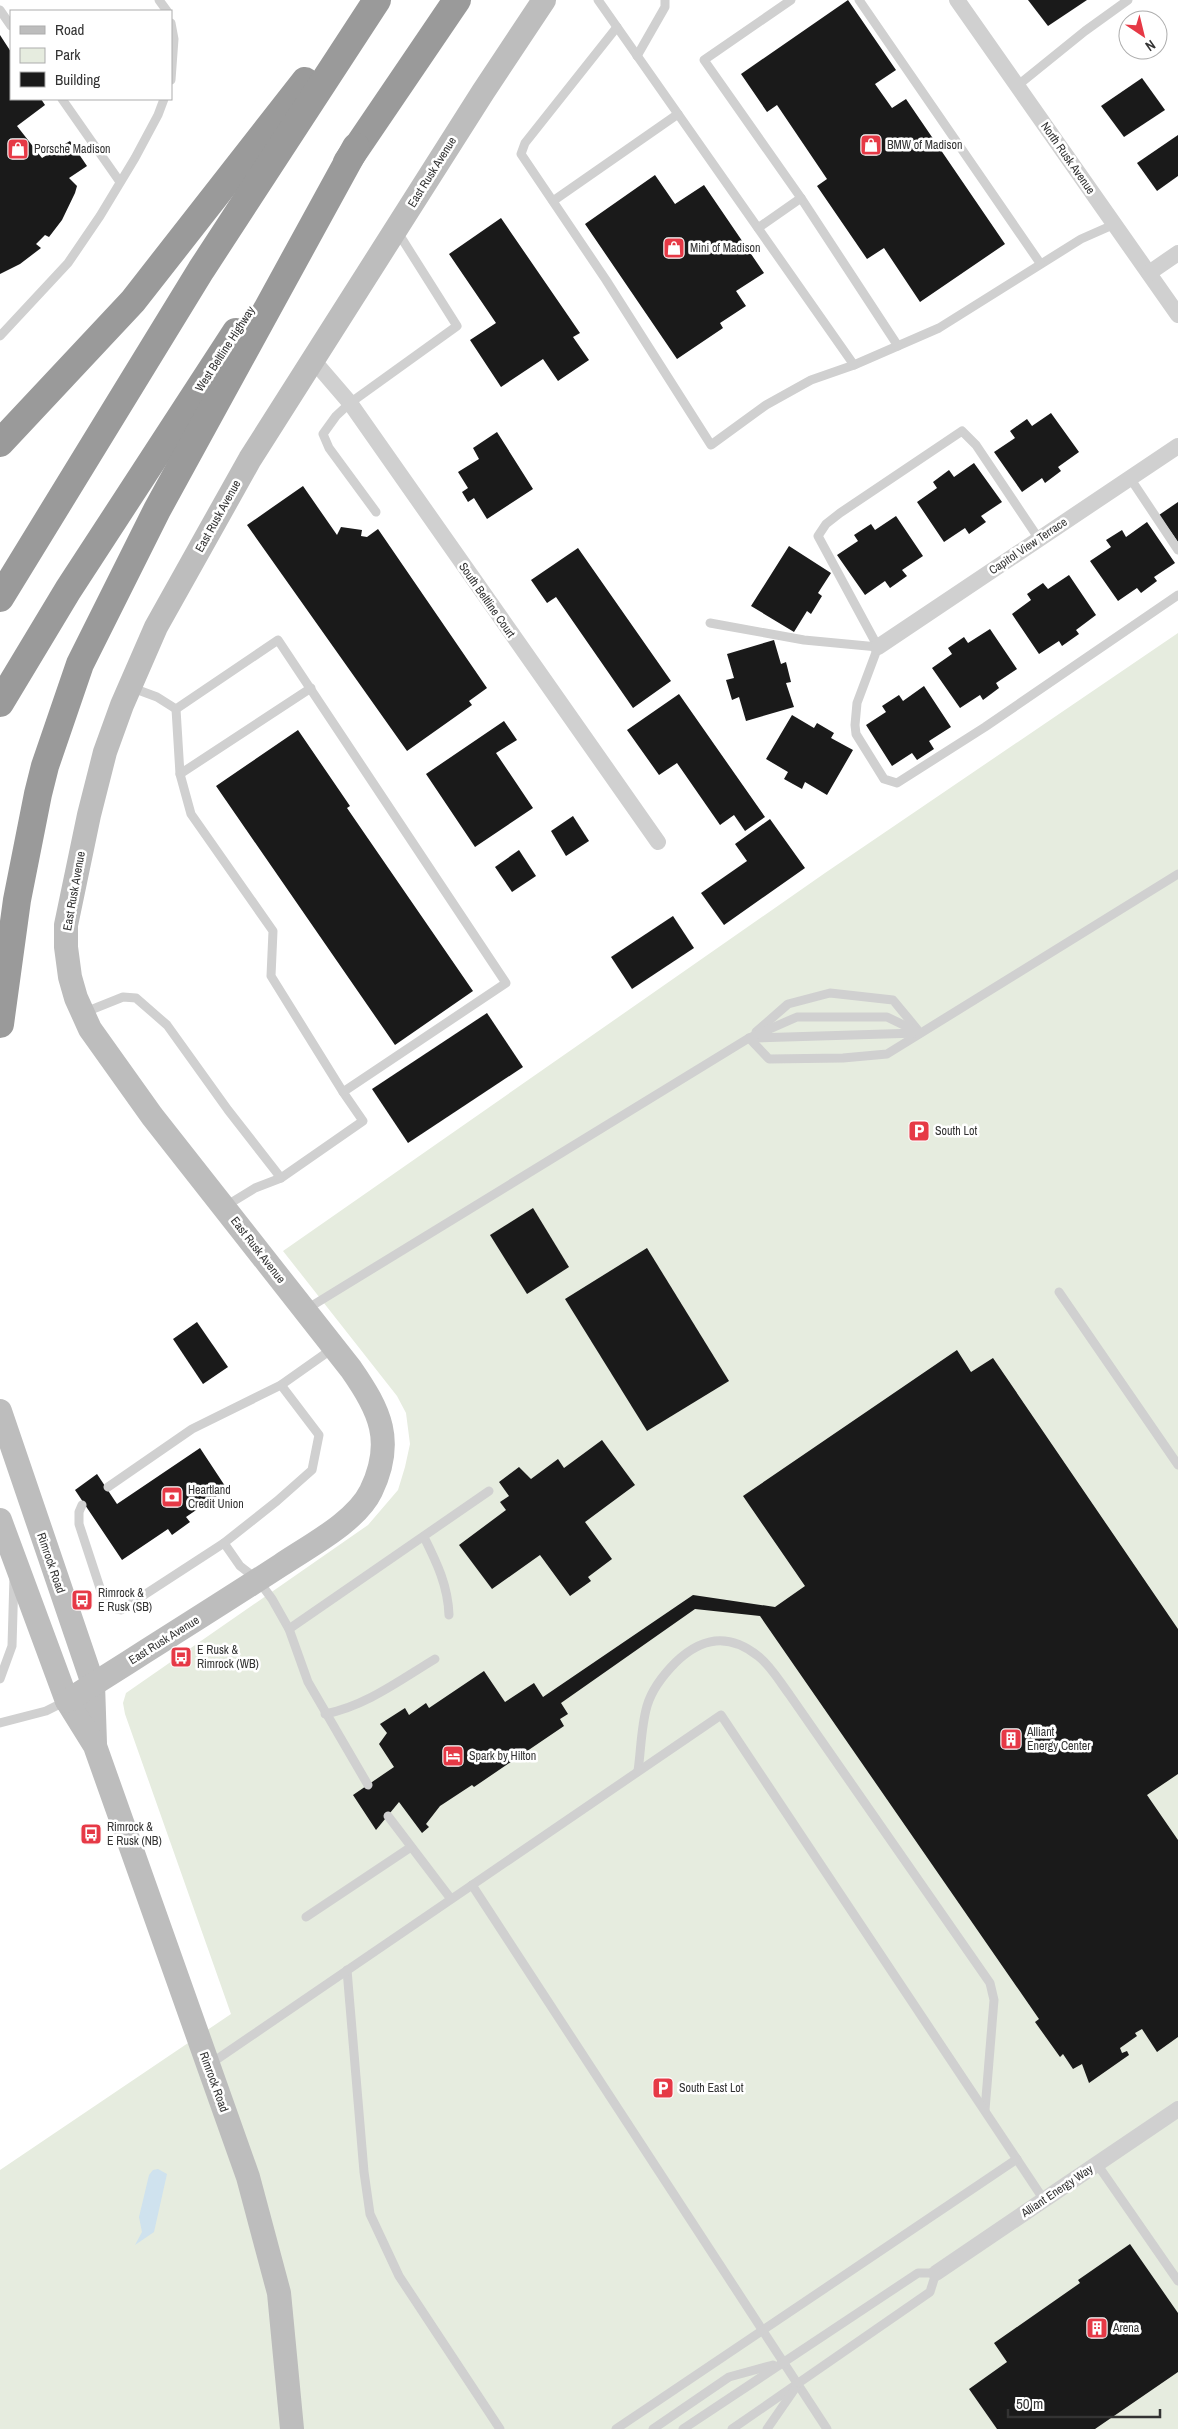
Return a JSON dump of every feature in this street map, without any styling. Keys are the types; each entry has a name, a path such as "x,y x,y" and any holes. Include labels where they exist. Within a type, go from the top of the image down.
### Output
{"highway":[{"path":"0,443 133,301 370,0"},
{"path":"0,598 201,270 377,0"},
{"name":"West Beltline Highway","path":"0,703 68,590 356,147 457,0"},
{"path":"0,1023 17,900 44,766 80,664 157,510 356,147"}],"street":[{"name":"East Rusk Avenue","path":"66,1701 258,1580 350,1517 371,1492 379,1471 384,1449 383,1428 378,1412 368,1393 109,1059 90,1029 70,977 66,947 66,925 89,814 105,752 156,627 250,459 544,0"},
{"name":"North Rusk Avenue","path":"957,0 1178,315"},
{"path":"1149,273 1178,253"},
{"name":"South Beltline Court","path":"313,360 350,403 658,842"},
{"name":"Capitol View Terrace","path":"878,647 1178,446"},
{"name":"Rimrock Road","path":"0,1411 93,1684 95,1746"},
{"name":"Rimrock Road","path":"0,1520 66,1701 95,1746 248,2177 279,2293 292,2429"},
{"name":"Alliant Energy Way","path":"936,2273 1178,2109"}],"lane":[{"path":"598,0 854,365"},
{"path":"637,56 665,7 666,0"},
{"path":"791,0 704,60 801,198 898,346"},
{"path":"859,0 1040,263"},
{"path":"1017,86 1084,31 1128,0"},
{"path":"0,12 10,25"},
{"path":"617,27 525,143 521,154 606,280 711,445 774,401 810,380 854,365 939,328 1080,239 1115,224"},
{"path":"172,28 174,39 172,66"},
{"path":"63,100 120,182"},
{"path":"0,336 68,263 120,182 158,115 164,100"},
{"path":"553,201 678,114"},
{"path":"758,228 801,198"},
{"path":"376,512 329,448 323,434 336,416 350,403 457,326 396,229"},
{"path":"1038,539 976,445 962,431 840,513 826,524 818,536 878,647 857,703 856,734 884,779 897,783 993,721 1178,595"},
{"path":"1130,478 1178,550"},
{"path":"710,623 804,640 878,647"},
{"path":"176,709 278,640 506,983 343,1092"},
{"path":"130,687 157,697 176,709"},
{"path":"180,774 310,688"},
{"path":"176,709 180,774 191,814 273,932 271,976 363,1121 281,1178 255,1188 224,1207"},
{"path":"749,1038 769,1059 843,1058 887,1054 1178,874"},
{"path":"749,1038 788,1004 830,993 893,1000 920,1033"},
{"path":"83,1014 123,997 136,998 167,1025 228,1110 281,1178"},
{"path":"305,1310 749,1038 797,1017 887,1017 920,1033"},
{"path":"749,1038 920,1033"},
{"path":"1059,1292 1178,1465"},
{"path":"108,1487 192,1429 281,1385 334,1347"},
{"path":"82,1505 79,1512 79,1524 101,1591 113,1608 121,1610 224,1543 277,1501 312,1470 318,1435 281,1385"},
{"path":"289,1629 489,1492"},
{"path":"424,1537 438,1566 448,1596 449,1615"},
{"path":"224,1543 240,1566 258,1580 272,1599 289,1629 308,1682 368,1785"},
{"path":"0,1679 12,1646 13,1583 16,1564"},
{"path":"638,1771 647,1706 660,1678 681,1658 700,1644 715,1640 738,1644 759,1656 790,1694 990,1983 994,2000 985,2110"},
{"path":"325,1714 344,1710 370,1699 435,1659"},
{"path":"0,1723 46,1710 66,1701"},
{"path":"208,2065 721,1715 1044,2200"},
{"path":"388,1816 439,1880 451,1899"},
{"path":"306,1917 411,1847"},
{"path":"472,1885 827,2429"},
{"path":"347,1970 364,2172 370,2214 399,2276 500,2429"},
{"path":"616,2429 1017,2159"},
{"path":"1097,2164 1178,2281"},
{"path":"683,2429 918,2273 936,2273 930,2292 732,2429"},
{"path":"653,2429 729,2377 782,2362"},
{"path":"767,2429 797,2384"}],"green space":[{"name":"Alliant Energy Center","path":"1178,633 1178,2429 0,2429 0,2170 231,2014 125,1714 123,1703 126,1693 368,1525 398,1490 405,1467 410,1444 406,1413 397,1396 283,1251 825,873"}],"water":[{"path":"158,2169 167,2174 154,2232 135,2245 142,2232 139,2217 149,2175 153,2170"}],"building":[{"name":"BMW of Madison","path":"848,0 896,70 875,84 892,108 906,99 1005,244 920,302 884,248 867,259 817,186 827,179 777,105 767,112 741,74"},
{"path":"1028,0 1087,0 1048,26"},
{"name":"Porsche Madison","path":"0,35 10,50 10,100 42,100 45,105 17,126 42,158 70,141 87,166 69,178 77,186 75,193 62,220 49,237 45,235 36,244 41,248 20,264 0,274"},
{"path":"1142,78 1165,110 1124,137 1101,106"},
{"path":"1178,135 1178,176 1157,191 1137,163"},
{"name":"Mini of Madison","path":"655,175 675,204 704,185 764,273 736,291 746,306 720,323 723,328 677,359 585,224"},
{"path":"501,218 580,333 573,337 589,360 558,381 543,359 501,387 470,340 496,323 449,254"},
{"path":"1051,413 1079,452 1058,467 1061,471 1045,483 1042,478 1022,492 994,452 1015,438 1010,431 1027,419 1032,426"},
{"path":"497,432 533,489 487,519 474,498 468,502 462,492 468,488 458,472 479,459 473,448"},
{"path":"974,463 1002,502 981,516 986,522 969,534 965,528 944,542 917,502 937,488 933,482 949,470 954,477"},
{"path":"303,486 337,535 341,527 362,530 361,536 367,537 378,529 487,688 469,701 472,705 407,751 247,525"},
{"path":"1178,502 1178,542 1159,515"},
{"path":"896,516 923,556 902,570 907,576 890,588 885,581 865,595 837,555 858,541 854,535 871,524 875,530"},
{"path":"1147,522 1175,563 1154,577 1157,581 1141,593 1137,588 1118,601 1090,561 1111,547 1106,540 1122,530 1126,537"},
{"path":"789,546 831,573 818,593 822,596 811,614 807,611 794,632 751,606"},
{"path":"578,548 671,681 633,708 556,597 547,603 531,580"},
{"path":"1069,575 1096,615 1076,630 1079,634 1062,646 1059,641 1039,654 1012,614 1031,600 1027,594 1043,583 1048,589"},
{"path":"990,629 1017,669 996,683 999,688 983,700 980,695 960,708 932,668 952,654 948,648 964,637 968,643"},
{"path":"774,640 781,664 786,662 791,682 786,683 794,707 746,721 739,697 732,700 726,680 734,678 727,654"},
{"path":"924,686 951,727 929,741 934,749 917,760 912,753 892,766 866,725 886,712 882,706 899,695 903,701"},
{"path":"679,694 765,817 745,831 734,815 720,825 677,763 659,775 627,730"},
{"path":"792,715 814,728 817,723 834,733 831,738 853,750 827,795 805,782 802,789 784,779 788,772 766,759"},
{"path":"504,721 517,740 496,753 533,808 475,847 426,774"},
{"path":"298,730 350,806 347,808 473,991 395,1045 216,786"},
{"path":"573,816 589,841 566,856 551,831"},
{"path":"770,819 805,868 724,925 701,893 747,861 735,844"},
{"path":"519,850 536,876 512,892 495,867"},
{"path":"673,916 694,948 632,989 611,957"},
{"path":"487,1013 523,1067 408,1143 372,1089"},
{"path":"533,1208 569,1267 527,1294 490,1235"},
{"path":"647,1248 729,1381 647,1431 565,1299"},
{"path":"197,1322 228,1367 203,1384 173,1339"},
{"name":"Alliant Energy Center","path":"957,1350 971,1372 993,1358 1178,1629 1178,1774 1147,1795 1178,1840 1178,2037 1157,2052 1142,2029 1135,2033 1137,2036 1120,2048 1122,2053 1127,2051 1129,2055 1089,2083 1082,2064 1073,2069 1063,2054 1060,2057 1035,2022 1039,2019 760,1616 695,1609 561,1703 568,1714 560,1719 564,1726 474,1787 472,1785 440,1806 426,1824 429,1827 422,1833 399,1802 376,1830 353,1795 394,1767 379,1744 387,1733 380,1724 405,1708 409,1715 426,1703 429,1708 484,1671 505,1702 534,1683 543,1697 693,1595 775,1607 805,1586 743,1496"},
{"path":"602,1440 635,1485 585,1522 612,1559 588,1577 591,1581 570,1596 540,1555 492,1589 459,1545 506,1510 500,1502 509,1496 499,1482 519,1467 531,1479 558,1459 564,1468"},
{"name":"Heartland Credit Union","path":"200,1448 227,1489 186,1517 190,1522 172,1535 168,1529 122,1560 75,1490 97,1474 117,1504"},
{"name":"Arena","path":"1130,2244 1178,2313 1178,2372 1095,2429 997,2429 969,2389 1007,2362 994,2343 1080,2283 1078,2280"}],"place":[{"name":"BMW of Madison","path":"871,145"},
{"name":"Porsche Madison","path":"18,149"},
{"name":"Mini of Madison","path":"674,248"},
{"name":"South Lot","path":"919,1131"},
{"name":"Heartland Credit Union","path":"172,1497"},
{"name":"Rimrock & E Rusk (SB)","path":"82,1600"},
{"name":"E Rusk & Rimrock (WB)","path":"181,1657"},
{"name":"Alliant Energy Center","path":"1011,1739"},
{"name":"Spark by Hilton","path":"453,1756"},
{"name":"Rimrock & E Rusk (NB)","path":"91,1834"},
{"name":"South East Lot","path":"663,2088"},
{"name":"Arena","path":"1097,2328"}]}
